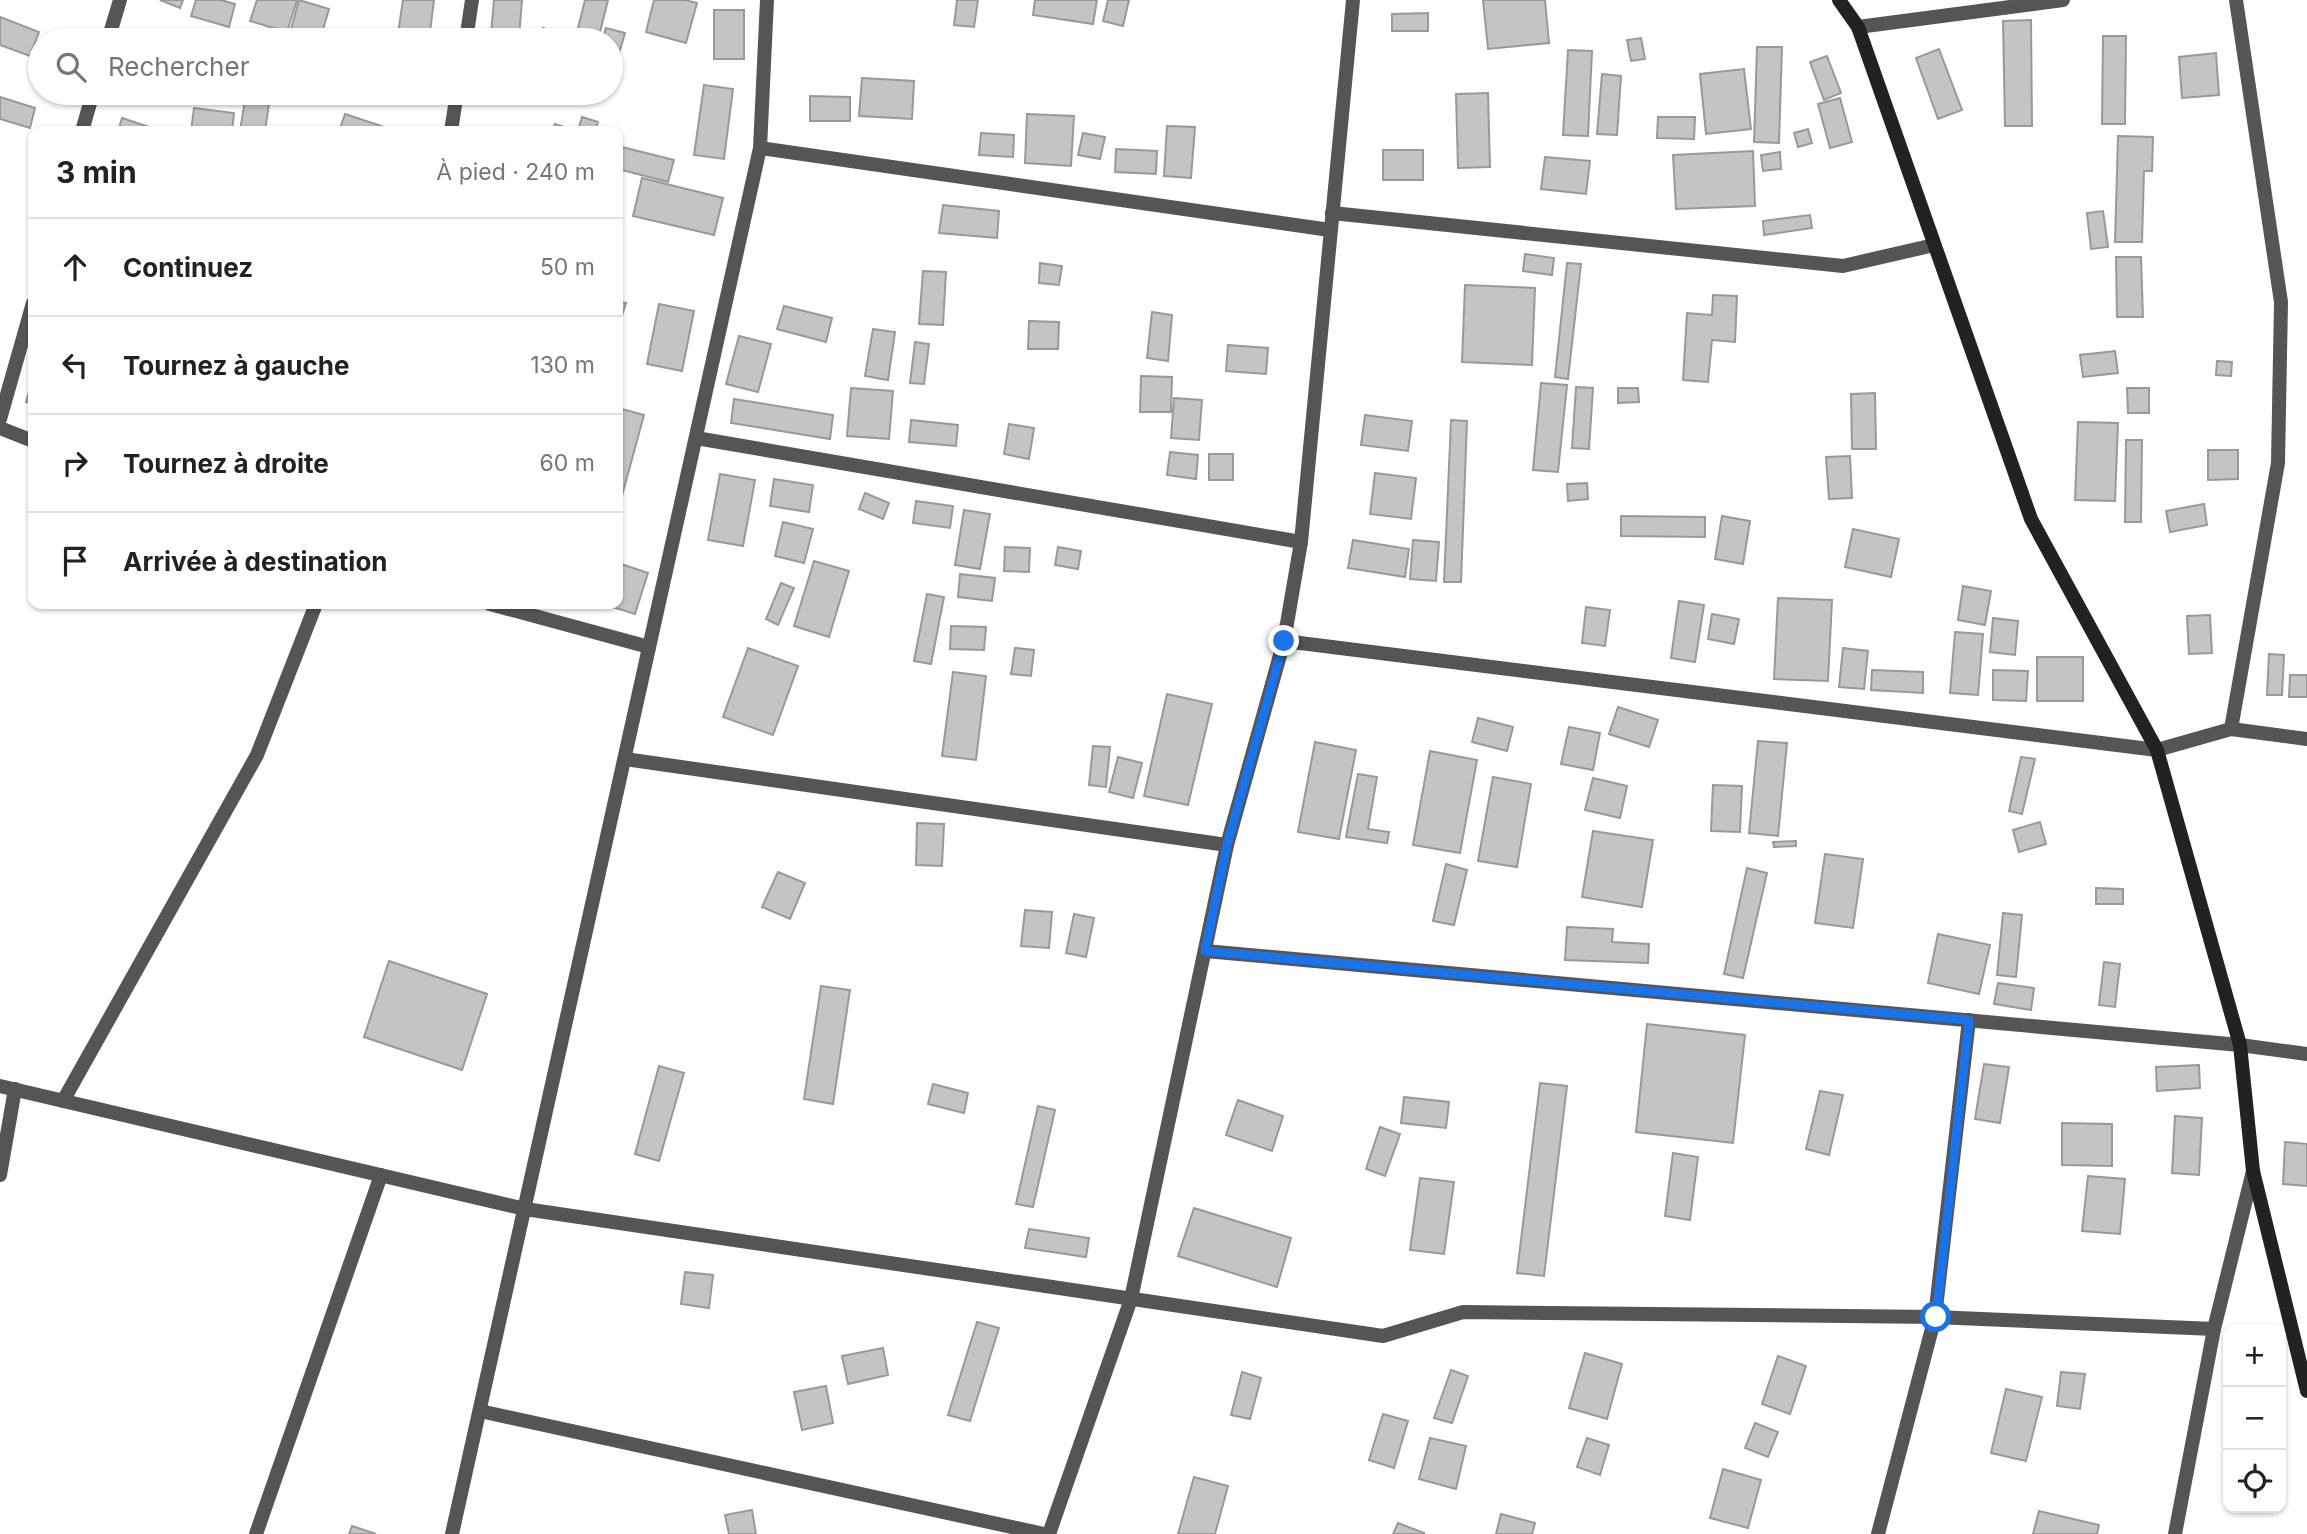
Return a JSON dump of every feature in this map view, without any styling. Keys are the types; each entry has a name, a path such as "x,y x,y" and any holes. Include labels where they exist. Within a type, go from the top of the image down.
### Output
{"street":[{"path":"112,28 120,0"},
{"path":"468,28 472,0"},
{"path":"452,1534 760,148 767,0"},
{"path":"480,1411 1046,1534 1131,1299 1227,845 1284,641 1301,542 1353,0"},
{"path":"1839,0 1858,27 2031,519 2157,750 2240,1045 2252,1171 2305,1374 2307,1391"},
{"path":"1858,27 2063,0"},
{"path":"2231,729 2278,463 2281,302 2236,0"},
{"path":"83,126 90,105"},
{"path":"452,126 455,105"},
{"path":"760,148 1330,230"},
{"path":"1332,213 1843,266 1934,245"},
{"path":"0,419 28,321"},
{"path":"0,428 28,439"},
{"path":"696,438 1301,542"},
{"path":"63,1101 257,755 314,609"},
{"path":"508,609 649,647"},
{"path":"1284,641 2157,750 2231,729 2307,739"},
{"path":"625,759 1227,845"},
{"path":"1205,951 2240,1045 2307,1054"},
{"path":"1878,1534 1936,1317 1969,1020"},
{"path":"0,1175 7,1088 525,1209 1383,1336 1464,1312 1936,1317 2214,1329"},
{"path":"2175,1534 2214,1329 2252,1171"},
{"path":"256,1534 381,1175"}],"building":[{"path":"160,0 183,0 180,8"},
{"path":"196,0 221,0 235,4 229,27 191,16"},
{"path":"257,0 297,0 288,28 274,28 250,21"},
{"path":"299,0 329,9 323,28 291,28"},
{"path":"403,0 434,0 430,28 399,28"},
{"path":"494,0 522,0 520,28 492,28"},
{"path":"585,0 608,0 601,28 578,28"},
{"path":"654,0 685,0 697,3 686,43 646,32"},
{"path":"957,0 978,0 974,27 954,25"},
{"path":"1035,0 1097,0 1093,24 1033,15"},
{"path":"1108,0 1129,0 1123,26 1103,21"},
{"path":"1483,0 1545,0 1549,43 1488,49"},
{"path":"714,10 744,10 744,59 714,59"},
{"path":"1428,13 1428,31 1392,31 1392,14"},
{"path":"0,17 29,28 28,55 0,45"},
{"path":"2031,20 2032,126 2005,126 2003,21"},
{"path":"2103,36 2126,36 2125,124 2102,124"},
{"path":"1641,38 1645,59 1631,61 1627,40"},
{"path":"1757,47 1782,47 1779,143 1754,142"},
{"path":"1939,49 1962,110 1938,119 1916,58"},
{"path":"1568,50 1592,51 1588,136 1563,135"},
{"path":"2216,53 2219,95 2182,98 2179,57"},
{"path":"1827,56 1841,93 1824,100 1810,62"},
{"path":"1744,69 1751,129 1706,134 1700,74"},
{"path":"1602,74 1621,76 1617,135 1597,134"},
{"path":"862,78 914,81 912,119 859,116"},
{"path":"704,85 733,89 724,159 694,155"},
{"path":"1488,93 1490,167 1458,168 1456,94"},
{"path":"810,96 850,97 850,121 810,121"},
{"path":"0,97 35,108 28,127 0,119"},
{"path":"1840,98 1852,142 1830,148 1818,104"},
{"path":"244,105 269,105 266,126 241,126"},
{"path":"194,108 234,113 233,126 192,126"},
{"path":"345,114 381,126 341,126"},
{"path":"1027,114 1074,116 1071,166 1025,163"},
{"path":"582,117 598,122 597,126 579,126"},
{"path":"1658,117 1695,117 1694,139 1657,138"},
{"path":"122,118 146,126 120,126"},
{"path":"1167,126 1195,127 1191,178 1164,176"},
{"path":"1808,129 1812,143 1798,147 1794,133"},
{"path":"981,133 1014,135 1013,157 979,155"},
{"path":"1083,133 1105,137 1100,159 1078,155"},
{"path":"2118,136 2153,137 2152,171 2144,171 2142,242 2115,242"},
{"path":"623,147 674,160 668,182 623,170"},
{"path":"1116,149 1157,151 1156,174 1115,172"},
{"path":"1383,150 1423,150 1423,180 1383,180"},
{"path":"1753,151 1755,206 1676,209 1673,155"},
{"path":"1780,152 1781,169 1763,171 1761,155"},
{"path":"1545,157 1590,161 1586,194 1541,189"},
{"path":"642,178 723,198 714,235 633,216"},
{"path":"943,205 999,211 997,238 939,233"},
{"path":"2103,211 2108,247 2091,249 2087,213"},
{"path":"1810,215 1812,228 1764,235 1763,221"},
{"path":"1525,254 1554,258 1552,275 1523,271"},
{"path":"2116,257 2141,257 2143,317 2117,317"},
{"path":"1040,263 1062,266 1059,285 1039,283"},
{"path":"1567,263 1581,264 1568,379 1555,377"},
{"path":"923,271 946,272 943,325 919,324"},
{"path":"1465,285 1535,288 1532,365 1462,362"},
{"path":"1713,295 1737,296 1735,342 1712,340 1708,382 1683,380 1687,313 1712,315"},
{"path":"659,304 694,311 682,371 647,364"},
{"path":"784,306 832,318 826,342 777,329"},
{"path":"1152,312 1172,315 1168,361 1147,358"},
{"path":"1029,321 1059,322 1058,349 1028,349"},
{"path":"873,329 895,332 888,380 865,376"},
{"path":"739,336 771,344 758,392 726,384"},
{"path":"915,342 929,344 924,384 910,383"},
{"path":"1228,345 1268,348 1266,374 1226,371"},
{"path":"2115,351 2118,373 2083,377 2080,355"},
{"path":"2217,361 2232,362 2231,376 2216,375"},
{"path":"1141,376 1172,377 1171,412 1140,412"},
{"path":"1541,383 1567,385 1558,472 1533,470"},
{"path":"1576,387 1593,388 1589,449 1572,448"},
{"path":"851,388 893,391 889,439 847,436"},
{"path":"1618,388 1638,388 1639,402 1618,403"},
{"path":"2127,388 2149,388 2149,413 2128,413"},
{"path":"1875,393 1876,449 1852,449 1851,394"},
{"path":"1174,398 1202,400 1199,440 1171,438"},
{"path":"734,399 833,415 830,439 731,423"},
{"path":"623,409 644,415 623,492"},
{"path":"1365,415 1412,421 1408,451 1361,445"},
{"path":"911,420 958,425 956,446 909,442"},
{"path":"1451,420 1467,421 1461,582 1444,582"},
{"path":"2078,422 2118,423 2115,501 2075,500"},
{"path":"1009,424 1034,428 1029,459 1004,454"},
{"path":"2126,440 2142,440 2141,522 2125,522"},
{"path":"2208,450 2238,450 2238,479 2208,480"},
{"path":"1170,452 1198,455 1196,479 1167,475"},
{"path":"1209,454 1233,454 1233,480 1209,480"},
{"path":"1850,456 1852,498 1829,499 1826,457"},
{"path":"1375,473 1416,478 1411,519 1370,514"},
{"path":"720,474 755,480 743,546 708,540"},
{"path":"774,479 813,485 809,512 770,506"},
{"path":"1587,483 1588,499 1568,501 1567,484"},
{"path":"865,493 889,503 883,519 859,509"},
{"path":"916,501 953,506 950,528 913,523"},
{"path":"2204,504 2207,525 2170,532 2166,511"},
{"path":"964,510 990,514 980,569 955,565"},
{"path":"1621,516 1705,517 1705,537 1621,536"},
{"path":"1722,516 1750,521 1743,564 1715,559"},
{"path":"783,522 813,529 804,563 775,556"},
{"path":"1853,529 1899,539 1891,577 1845,567"},
{"path":"1353,540 1409,549 1405,577 1348,568"},
{"path":"1413,540 1439,542 1436,581 1410,579"},
{"path":"1005,547 1030,548 1029,572 1004,571"},
{"path":"1058,547 1081,551 1078,569 1055,565"},
{"path":"814,561 849,571 829,637 794,626"},
{"path":"623,565 648,573 635,614 619,609 623,609"},
{"path":"960,574 995,578 992,601 958,597"},
{"path":"781,583 794,588 778,625 766,619"},
{"path":"1963,586 1991,591 1985,625 1958,620"},
{"path":"927,594 944,597 931,664 914,661"},
{"path":"1778,598 1832,600 1828,681 1774,679"},
{"path":"1679,601 1704,605 1695,662 1671,658"},
{"path":"1586,607 1610,610 1605,646 1582,643"},
{"path":"1712,614 1739,619 1734,644 1708,639"},
{"path":"2210,615 2212,653 2189,654 2187,616"},
{"path":"1993,618 2018,621 2015,655 1990,652"},
{"path":"951,626 986,627 984,650 950,649"},
{"path":"1955,632 1983,634 1978,695 1950,693"},
{"path":"748,648 798,666 773,735 723,717"},
{"path":"1015,648 1034,650 1031,676 1011,674"},
{"path":"1843,648 1868,651 1864,689 1839,687"},
{"path":"2269,654 2284,655 2282,695 2267,695"},
{"path":"2037,657 2083,657 2083,701 2037,701"},
{"path":"1872,670 1923,672 1923,693 1871,690"},
{"path":"1993,670 2028,671 2026,701 1993,700"},
{"path":"953,672 986,676 976,760 942,756"},
{"path":"2290,675 2307,675 2307,697 2289,697"},
{"path":"1167,694 1212,704 1188,805 1144,796"},
{"path":"1618,707 1658,720 1649,747 1609,734"},
{"path":"1478,718 1513,727 1507,751 1472,742"},
{"path":"1569,727 1600,733 1593,770 1561,764"},
{"path":"1758,741 1787,743 1778,836 1749,833"},
{"path":"1315,742 1356,750 1339,839 1298,832"},
{"path":"1093,746 1110,747 1106,787 1089,785"},
{"path":"1430,751 1477,760 1460,853 1413,845"},
{"path":"1118,757 1142,763 1133,798 1109,792"},
{"path":"2021,757 2035,759 2022,814 2009,811"},
{"path":"1358,774 1377,777 1368,829 1389,832 1387,843 1346,837"},
{"path":"1493,777 1531,784 1517,867 1478,861"},
{"path":"1593,778 1627,786 1620,818 1585,810"},
{"path":"1713,785 1742,786 1740,832 1711,831"},
{"path":"2040,822 2046,844 2019,852 2013,830"},
{"path":"917,823 944,824 942,866 916,865"},
{"path":"1593,831 1653,840 1642,907 1582,897"},
{"path":"1796,841 1796,846 1774,847 1773,842"},
{"path":"1825,854 1863,859 1853,928 1815,923"},
{"path":"1446,864 1467,870 1454,925 1433,921"},
{"path":"1747,868 1767,873 1743,978 1724,974"},
{"path":"778,872 805,883 790,919 762,907"},
{"path":"2096,888 2123,889 2123,904 2096,904"},
{"path":"1025,910 1052,912 1049,948 1021,946"},
{"path":"2003,913 2022,915 2016,977 1997,975"},
{"path":"1074,914 1094,918 1086,957 1066,953"},
{"path":"1567,927 1613,929 1612,942 1649,944 1648,963 1565,960"},
{"path":"1938,934 1990,945 1979,994 1928,983"},
{"path":"389,961 487,994 462,1070 364,1037"},
{"path":"2104,962 2120,964 2115,1007 2099,1005"},
{"path":"1998,983 2034,988 2031,1010 1994,1004"},
{"path":"821,986 850,990 833,1104 804,1099"},
{"path":"1647,1024 1745,1035 1733,1143 1636,1132"},
{"path":"1984,1064 2009,1067 2000,1123 1975,1119"},
{"path":"2199,1065 2200,1088 2157,1091 2156,1067"},
{"path":"659,1066 684,1073 659,1161 635,1154"},
{"path":"1540,1083 1567,1086 1544,1276 1517,1273"},
{"path":"933,1084 968,1093 964,1113 928,1104"},
{"path":"1820,1091 1843,1095 1829,1155 1806,1149"},
{"path":"1404,1097 1449,1102 1446,1128 1401,1123"},
{"path":"1238,1100 1283,1116 1272,1151 1226,1135"},
{"path":"1038,1106 1055,1110 1033,1207 1016,1204"},
{"path":"2175,1116 2202,1118 2199,1175 2172,1173"},
{"path":"2062,1123 2112,1124 2112,1166 2062,1165"},
{"path":"1380,1127 1400,1134 1385,1176 1366,1169"},
{"path":"2285,1142 2307,1144 2307,1186 2283,1184"},
{"path":"1673,1153 1698,1157 1690,1220 1665,1216"},
{"path":"2088,1176 2125,1179 2120,1234 2082,1231"},
{"path":"1420,1178 1454,1182 1444,1254 1410,1250"},
{"path":"1194,1208 1291,1238 1277,1287 1178,1256"},
{"path":"1029,1229 1089,1238 1086,1257 1025,1248"},
{"path":"685,1272 713,1275 709,1308 681,1304"},
{"path":"977,1322 999,1328 970,1421 948,1415"},
{"path":"883,1348 888,1375 848,1384 842,1356"},
{"path":"1585,1353 1622,1364 1607,1419 1569,1408"},
{"path":"1778,1356 1806,1366 1790,1414 1762,1404"},
{"path":"1451,1370 1468,1376 1452,1423 1434,1418"},
{"path":"1242,1372 1261,1378 1250,1419 1231,1415"},
{"path":"2061,1372 2085,1374 2080,1409 2057,1406"},
{"path":"826,1386 833,1423 802,1430 794,1392"},
{"path":"2006,1389 2042,1397 2026,1461 1991,1453"},
{"path":"1383,1414 1408,1421 1394,1468 1369,1460"},
{"path":"1755,1423 1778,1432 1768,1457 1745,1448"},
{"path":"1430,1438 1466,1446 1456,1489 1419,1479"},
{"path":"1587,1438 1609,1445 1600,1475 1577,1467"},
{"path":"1723,1469 1761,1480 1748,1528 1710,1518"},
{"path":"1194,1477 1228,1486 1215,1534 1178,1534"},
{"path":"752,1510 756,1534 729,1534 725,1515"},
{"path":"2039,1511 2099,1525 2097,1534 2033,1534"},
{"path":"1501,1514 1535,1523 1532,1534 1496,1534"},
{"path":"1398,1523 1424,1533 1424,1534 1393,1534"},
{"path":"352,1526 376,1534 349,1534"}],"route":[{"path":"1284,641 1227,845 1205,951 1969,1020 1936,1317"}]}
